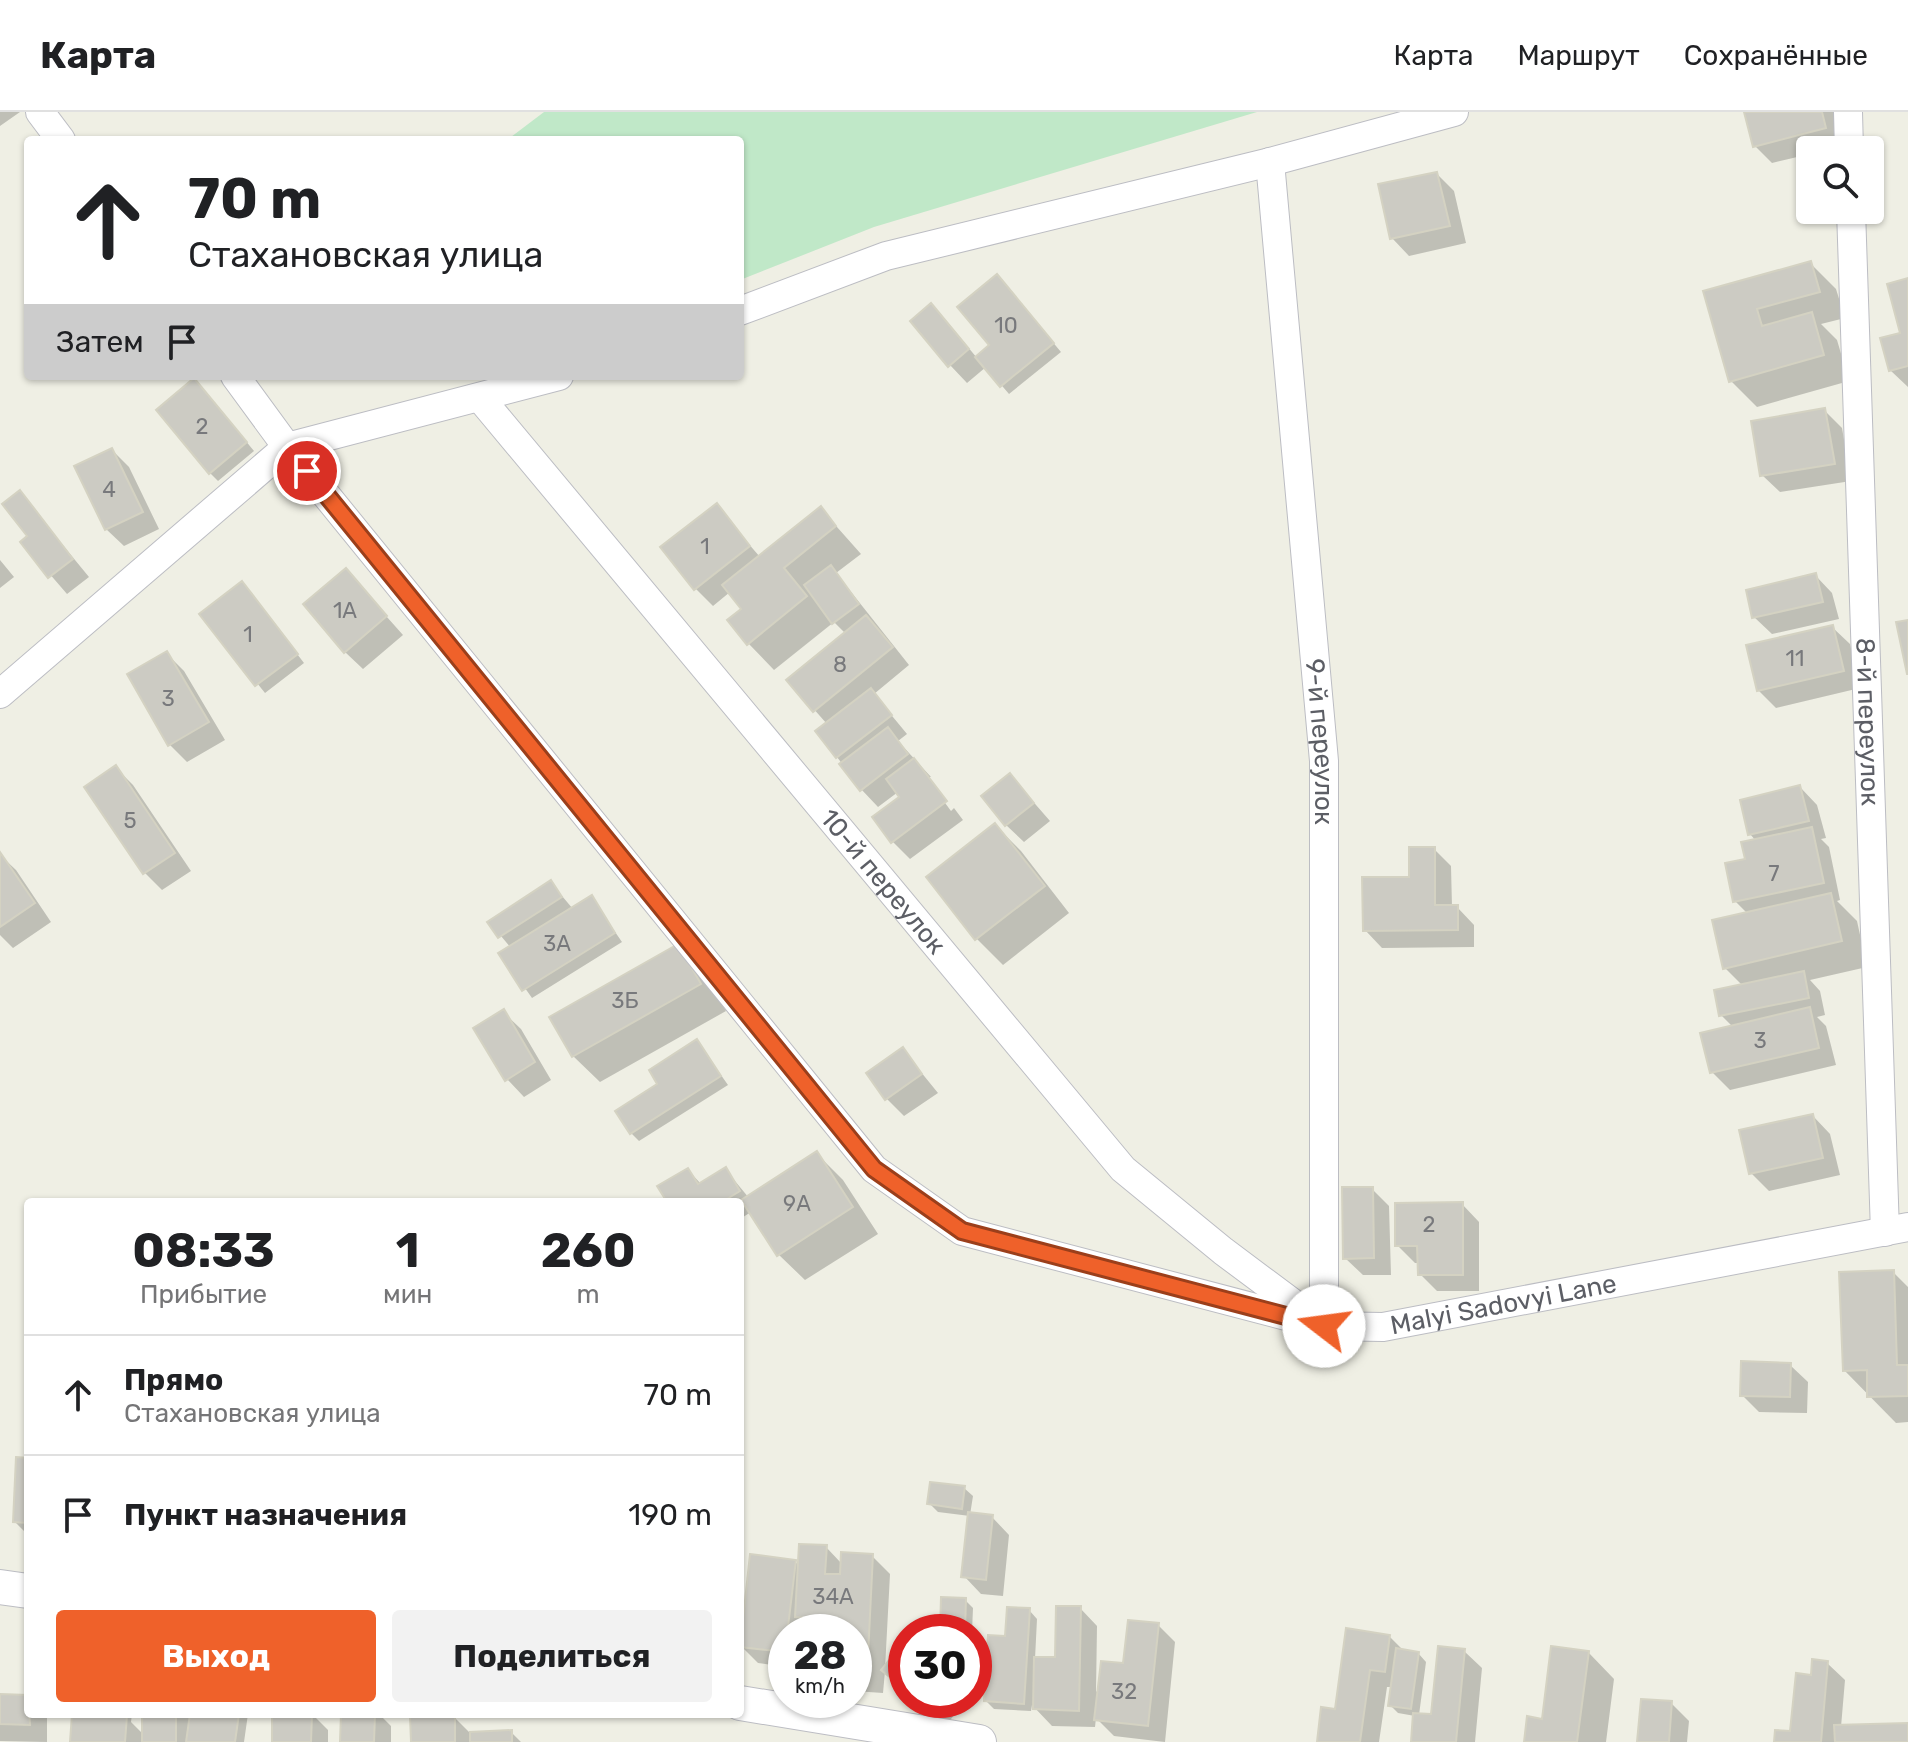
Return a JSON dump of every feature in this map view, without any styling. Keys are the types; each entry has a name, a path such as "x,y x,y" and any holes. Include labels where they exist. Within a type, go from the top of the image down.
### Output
{"street":[{"path":"40,112 58,136"},
{"path":"744,309 886,256 1270,162 1454,112"},
{"path":"1848,112 1849,136"},
{"name":"9-й переулок","path":"1270,162 1324,761 1324,1326"},
{"name":"8-й переулок","path":"1852,224 1896,1229"},
{"path":"238,380 287,447"},
{"path":"0,694 287,447 545,380"},
{"name":"10-й переулок","path":"481,399 1123,1169 1223,1251 1324,1326"},
{"name":"Malyi Sadovyi Lane","path":"287,447 874,1169 962,1231 1324,1326 1383,1327 1896,1229"},
{"path":"0,1587 24,1590"},
{"path":"744,1704 923,1737 979,1742"}],"green space":[{"path":"544,112 1257,112 874,227 744,278 744,136 512,136"}],"building":[{"path":"1744,112 1822,112 1826,128 1753,147"},
{"path":"1437,172 1450,226 1390,239 1378,184"},
{"path":"1811,261 1820,292 1757,309 1762,326 1812,312 1824,355 1729,382 1703,291"},
{"path":"997,274 1054,343 1000,387 975,357 989,345 957,307"},
{"path":"1908,278 1908,366 1889,371 1880,338 1900,333 1887,284"},
{"path":"931,303 969,349 948,367 910,321"},
{"path":"192,380 196,380 247,442 209,474 156,410"},
{"path":"1825,408 1835,464 1760,476 1751,421"},
{"path":"112,448 143,512 105,530 74,466"},
{"path":"20,490 73,559 48,578 20,542 27,536 2,504"},
{"path":"717,503 750,546 694,590 660,547"},
{"path":"821,506 836,526 784,568 807,596 747,645 727,620 741,609 722,585"},
{"path":"831,565 859,604 832,624 804,585"},
{"path":"346,568 387,616 344,653 303,604"},
{"path":"1816,573 1823,602 1752,618 1746,590"},
{"path":"242,581 298,654 255,686 199,614"},
{"path":"866,615 893,647 813,712 786,680"},
{"path":"1908,620 1908,674 1907,674 1896,622"},
{"path":"1833,625 1844,671 1757,691 1746,645"},
{"path":"167,651 209,722 168,746 127,674"},
{"path":"871,688 892,715 836,758 815,731"},
{"path":"888,727 908,754 860,791 839,764"},
{"path":"914,758 947,801 891,843 872,817 899,797 886,779"},
{"path":"116,765 175,853 143,874 84,787"},
{"path":"1010,773 1034,803 1005,826 981,796"},
{"path":"1800,785 1809,821 1748,835 1740,800"},
{"path":"995,823 1045,886 975,940 926,877"},
{"path":"1812,827 1824,883 1733,902 1725,863 1745,859 1741,842"},
{"path":"1409,847 1435,847 1435,905 1458,905 1458,930 1363,931 1362,877 1409,877"},
{"path":"0,852 35,903 0,927"},
{"path":"551,880 562,897 498,938 487,922"},
{"path":"1831,893 1842,941 1723,969 1712,920"},
{"path":"592,895 615,933 522,991 498,953"},
{"path":"678,944 701,984 572,1057 549,1017"},
{"path":"1804,971 1809,998 1719,1016 1714,990"},
{"path":"1810,1007 1819,1048 1710,1073 1700,1033"},
{"path":"504,1009 535,1062 505,1081 473,1028"},
{"path":"697,1039 721,1076 630,1134 615,1111 657,1084 649,1070"},
{"path":"903,1047 922,1074 885,1100 866,1073"},
{"path":"1813,1114 1823,1158 1749,1174 1739,1130"},
{"path":"817,1151 853,1207 777,1256 744,1205 744,1198"},
{"path":"726,1167 740,1191 729,1198 664,1198 657,1186 688,1168 698,1184"},
{"path":"1342,1187 1373,1187 1374,1258 1343,1259"},
{"path":"1463,1202 1463,1275 1418,1275 1417,1246 1395,1246 1395,1203"},
{"path":"1894,1270 1897,1365 1908,1365 1908,1396 1867,1397 1867,1370 1843,1371 1839,1272"},
{"path":"1741,1361 1791,1363 1790,1397 1740,1396"},
{"path":"16,1457 24,1458 24,1523 13,1522"},
{"path":"930,1482 965,1486 962,1509 927,1504"},
{"path":"968,1512 993,1515 986,1580 961,1577"},
{"path":"799,1544 827,1545 825,1574 840,1574 841,1552 873,1554 870,1614 795,1614"},
{"path":"750,1554 796,1560 790,1614 768,1614 768,1650 744,1647 744,1610"},
{"path":"941,1597 966,1598 966,1614 941,1614"},
{"path":"1056,1606 1081,1606 1079,1711 1033,1709 1034,1657 1055,1657"},
{"path":"1007,1607 1030,1608 1024,1704 992,1702 992,1635 1005,1636"},
{"path":"1128,1620 1159,1623 1148,1726 1094,1720 1101,1661 1123,1663"},
{"path":"1346,1628 1390,1635 1385,1672 1370,1670 1360,1742 1317,1742 1321,1707 1335,1709"},
{"path":"1438,1646 1465,1649 1456,1742 1411,1742 1413,1713 1431,1714"},
{"path":"1551,1646 1589,1651 1577,1742 1524,1742 1527,1716 1542,1719"},
{"path":"1396,1648 1419,1652 1411,1709 1388,1706"},
{"path":"1812,1659 1828,1661 1821,1742 1774,1742 1775,1730 1790,1731 1796,1673 1811,1675"},
{"path":"888,1661 888,1676 881,1670"},
{"path":"0,1694 24,1695 24,1718 30,1718 30,1725 0,1724"},
{"path":"1641,1699 1672,1701 1669,1742 1637,1742"},
{"path":"72,1718 127,1718 125,1742 70,1742"},
{"path":"142,1718 176,1718 176,1742 142,1742"},
{"path":"189,1718 238,1718 235,1742 186,1742"},
{"path":"272,1718 312,1718 311,1742 272,1742"},
{"path":"341,1718 375,1718 374,1742 340,1742"},
{"path":"410,1718 455,1718 455,1742 411,1742"},
{"path":"1908,1723 1908,1742 1835,1742 1834,1725"},
{"path":"512,1730 512,1742 470,1742 470,1732"}],"route":[{"path":"307,471 874,1169 962,1231 1324,1326"}]}
